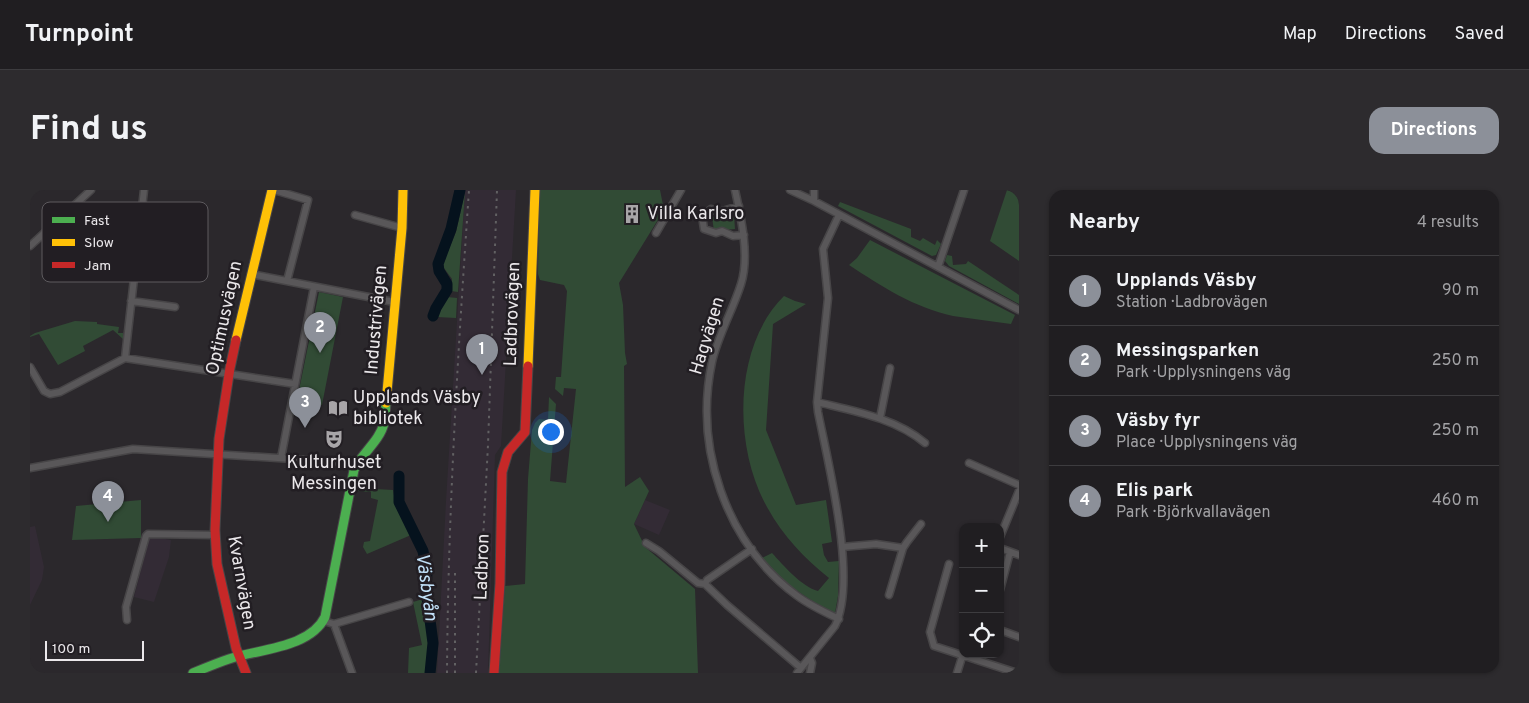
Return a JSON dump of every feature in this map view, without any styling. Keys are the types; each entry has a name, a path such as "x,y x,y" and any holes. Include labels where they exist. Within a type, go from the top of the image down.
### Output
{"street":[{"path":"78,202 91,190"},
{"path":"273,190 308,200 288,281"},
{"name":"Optimusvägen","path":"219,454 219,439 230,374 251,274 273,190"},
{"name":"Industrivägen","path":"324,621 356,463 381,433 384,424 402,228 403,190"},
{"name":"Ladbrovägen","path":"504,462 508,452 525,432 535,190"},
{"path":"656,233 681,190"},
{"name":"Hagvägen","path":"735,190 744,235 742,282 713,358 707,389 706,420 714,470 722,496 735,523 752,549 773,575 812,606 839,619"},
{"path":"790,190 1019,310"},
{"path":"814,190 814,201"},
{"path":"938,267 964,190"},
{"path":"739,206 719,212 711,210 702,216 704,229 716,233 726,232 733,236 744,235"},
{"path":"355,215 402,228"},
{"path":"646,543 659,551 698,583 706,584 799,671 835,626 839,619 843,589 842,547 835,496 817,402 828,298 823,249 839,215"},
{"path":"30,246 42,235"},
{"path":"251,274 394,302"},
{"path":"125,358 134,282"},
{"path":"281,458 314,287"},
{"path":"131,301 175,307"},
{"path":"30,367 44,391 50,394 60,392 125,358 296,384"},
{"path":"880,418 890,368"},
{"path":"817,402 880,418 925,443"},
{"path":"30,468 134,449 356,463"},
{"name":"Kvarnvägen","path":"219,454 215,535 220,578 239,656 246,673"},
{"name":"Ladbron","path":"494,673 500,583 502,472 504,462"},
{"path":"969,463 1019,485"},
{"path":"1004,527 1019,490"},
{"path":"889,595 903,548 921,524"},
{"path":"127,620 126,607 148,534 215,535"},
{"path":"842,547 876,544 903,548"},
{"path":"706,584 707,580 752,549"},
{"path":"1004,550 1019,555"},
{"path":"1004,575 1010,552"},
{"path":"949,564 930,632 934,646 959,654"},
{"path":"193,673 239,656 306,638 324,621 334,624 409,602"},
{"path":"334,624 352,673"},
{"path":"1004,631 1019,637"},
{"path":"810,658 812,663 810,673"},
{"path":"957,673 962,658"},
{"path":"971,658 1007,672 1017,673"}],"shaded area":[{"path":"465,190 516,190 501,446 495,455 488,673 437,673 446,501"},
{"path":"645,500 670,510 659,535 634,524"},
{"path":"35,526 44,567 42,580 30,605 30,527"},
{"path":"150,536 171,540 169,557 154,602 134,597"}],"green space":[{"path":"539,190 660,190 664,210 619,283 623,305 627,364 624,366 625,487 640,477 649,491 634,524 645,547 695,589 698,673 499,673 505,586 525,584 528,479 532,430 539,419 548,420 549,397 556,404 550,481 566,483 576,389 564,388 563,396 555,389 556,377 561,377 567,291 564,285 540,280 538,274"},
{"path":"1007,190 1019,194 1019,261 990,241"},
{"path":"465,192 458,292 451,291 452,279 444,268 443,263 456,232"},
{"path":"840,202 911,229 911,237 920,241 923,238 935,245 937,240 941,244 936,255 932,256 838,206"},
{"path":"734,215 735,229 714,231 712,217"},
{"path":"870,240 1015,315 1011,324 953,316 925,308 886,288 849,265 857,258"},
{"path":"947,255 952,256 953,265 966,264 968,261 1019,295 1019,304 949,266 945,261"},
{"path":"319,292 343,297 322,405 297,400"},
{"path":"784,296 806,304 773,324 766,430 796,505 826,500 832,542 822,544 824,555 828,562 839,561 838,596 835,613 795,589 762,558 772,553 799,580 818,591 829,578 795,546 773,518 756,483 748,456 744,427 747,369 755,342 767,317"},
{"path":"447,297 457,298 456,318 437,317"},
{"path":"75,321 97,322 97,324 119,327 118,333 123,333 123,339 113,330 83,346 85,351 58,365 39,334 30,337 35,333"},
{"path":"358,488 393,490 396,507 411,535 367,554 363,547 364,542 370,541 378,500 371,498 371,492 358,491"},
{"path":"141,500 141,538 72,540 76,506"},
{"path":"423,599 430,644 427,673 408,673 409,648 422,645 413,602"}],"waterway":[{"name":"Väsbyån","path":"433,316 447,290 447,284 439,271 438,264 451,229 460,190"},
{"name":"Väsbyån","path":"399,476 399,502 423,551 427,572 426,590 433,643 430,673"}],"railway":[{"path":"447,673 449,552 454,432 469,190"},
{"path":"476,673 488,445 497,190"},
{"path":"455,569 455,673"}],"traffic: fast":[{"path":"193,673 229,659 283,646 308,635 318,627 325,617 354,470 382,430 386,403"}],"traffic: slow":[{"path":"236,340 272,190"},
{"path":"386,403 402,228 403,190"},
{"path":"528,366 535,190"}],"traffic: jam":[{"path":"236,340 219,439 215,530 217,564 236,648 246,673"},
{"path":"494,673 500,583 502,472 508,452 525,432 528,366"}],"place":[{"name":"Villa Karlsro","path":"632,214"},
{"name":"Messingsparken","path":"320,353"},
{"name":"Upplands Väsby","path":"482,375"},
{"name":"Upplands Väsby bibliotek","path":"338,408"},
{"name":"Väsby fyr","path":"305,428"},
{"name":"Kulturhuset Messingen","path":"334,439"},
{"name":"Elis park","path":"108,522"}]}
